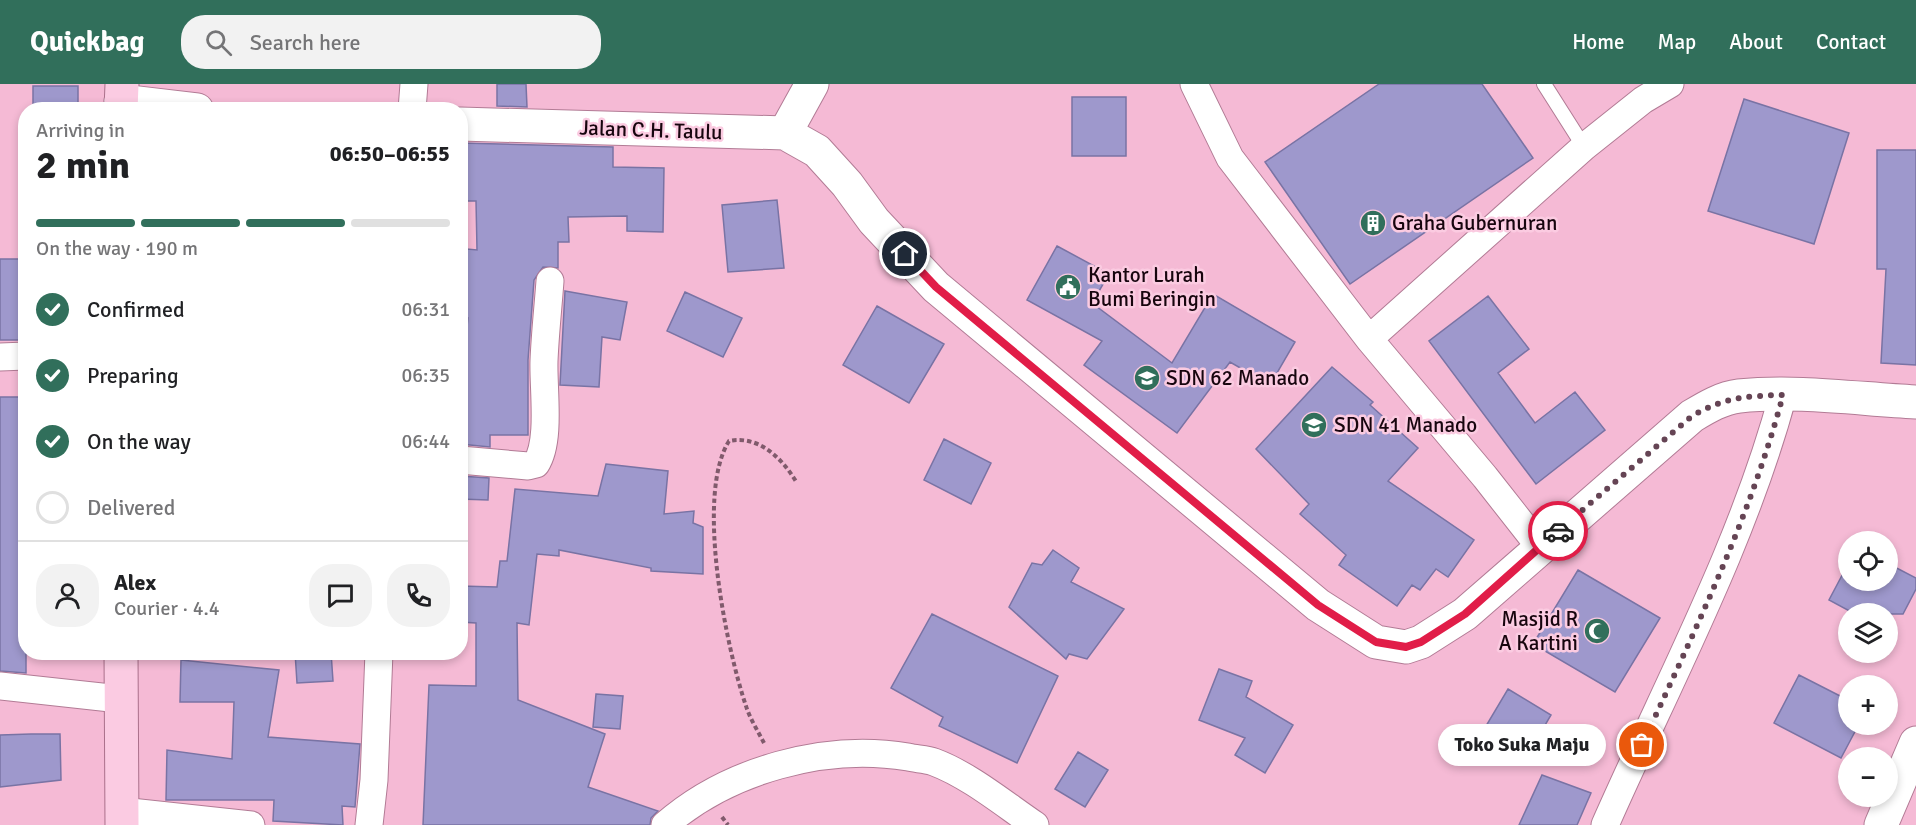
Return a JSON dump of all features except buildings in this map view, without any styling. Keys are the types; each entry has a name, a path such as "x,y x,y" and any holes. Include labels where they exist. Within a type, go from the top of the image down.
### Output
{"main road":[{"path":"121,660 122,818"}],"street":[{"path":"413,102 414,84"},
{"path":"812,84 785,134 817,151 847,184 874,221 936,287 1318,605 1376,642 1406,647 1421,642 1465,614 1692,416 1712,404 1737,396 1783,395 1916,402"},
{"path":"1194,84 1230,158 1369,339 1485,477 1540,548"},
{"path":"1369,339 1508,218 1584,147 1642,100 1670,84"},
{"path":"121,98 146,102"},
{"name":"Jalan C.H. Taulu","path":"468,124 785,134"},
{"path":"468,461 528,465 536,464 539,458 543,440 544,361 550,281"},
{"path":"0,357 18,356"},
{"path":"1605,825 1727,552 1769,448 1783,395"},
{"path":"369,825 374,780 379,660"},
{"path":"0,686 120,699"},
{"path":"1881,825 1916,743"},
{"path":"665,825 687,806 706,794 758,772 841,755 885,753 934,762 987,792 1035,825"},
{"path":"122,818 251,825"}],"lane":[{"path":"1544,84 1584,147"}],"path":[{"path":"777,768 747,708 734,665 720,592 715,490 724,448 729,441 739,439 749,439 762,445 789,468 797,483"}],"way so far":[{"path":"1558,531 1692,416 1712,404 1737,396 1783,395 1769,448 1727,552 1642,745"}],"place":[{"name":"Graha Gubernuran","path":"1373,223"},
{"name":"Kantor Lurah Bumi Beringin","path":"1068,287"},
{"name":"SDN 62 Manado","path":"1147,378"},
{"name":"SDN 41 Manado","path":"1314,425"},
{"name":"Masjid R A Kartini","path":"1597,631"},
{"name":"Toko Suka Maju","path":"1642,745"}],"route":[{"path":"905,254 936,287 1318,605 1376,642 1406,647 1421,642 1465,614 1558,531"}]}
